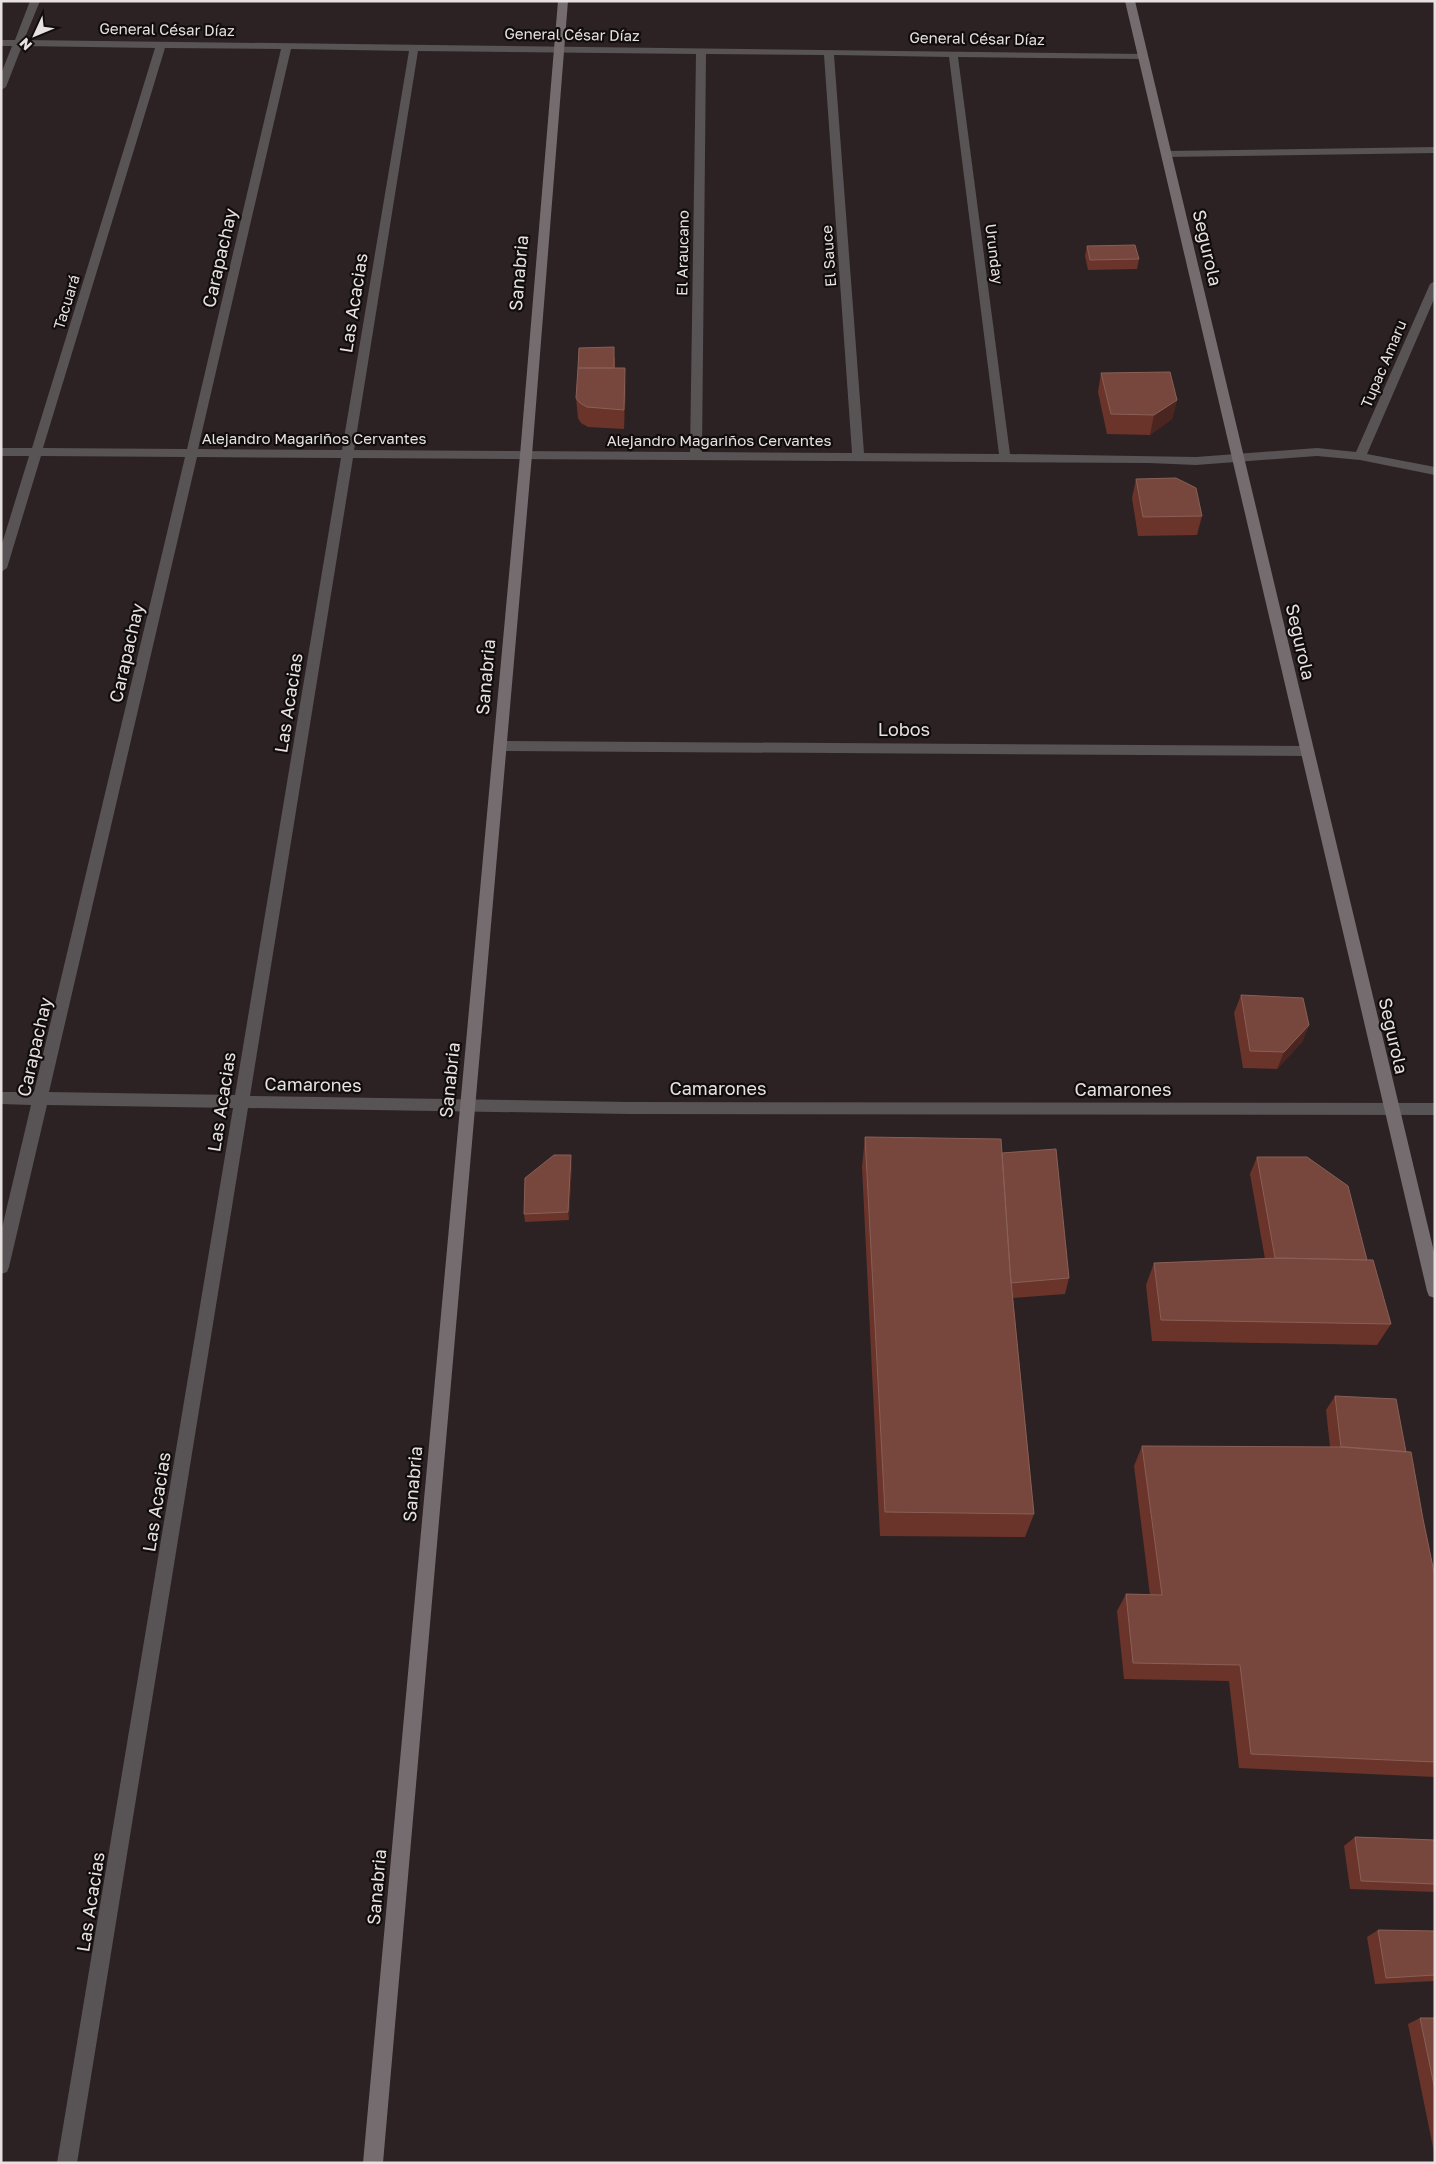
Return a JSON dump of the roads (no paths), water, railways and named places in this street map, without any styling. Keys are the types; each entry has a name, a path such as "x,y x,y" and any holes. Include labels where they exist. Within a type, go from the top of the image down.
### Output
{"street":[{"path":"1,87 35,1"},
{"name":"Sanabria","path":"373,2163 526,455 533,353 564,1"},
{"name":"Segurola","path":"1130,1 1435,1290"},
{"name":"General César Díaz","path":"1,43 1142,56"},
{"name":"Tacuará","path":"1,568 160,45"},
{"name":"Carapachay","path":"1,1267 287,46"},
{"name":"Las Acacias","path":"67,2163 349,454 414,48"},
{"name":"El Araucano","path":"696,456 701,51"},
{"name":"El Sauce","path":"830,52 858,457"},
{"name":"Urunday","path":"953,54 1005,458"},
{"path":"1166,154 1435,150"},
{"name":"Tupac Amaru","path":"1360,456 1435,284"},
{"name":"Alejandro Magariños Cervantes","path":"1,452 1149,459 1196,461 1316,452 1360,456 1435,471"},
{"name":"Lobos","path":"500,746 1307,751"},
{"name":"Camarones","path":"1,1098 629,1108 1435,1109"}]}
